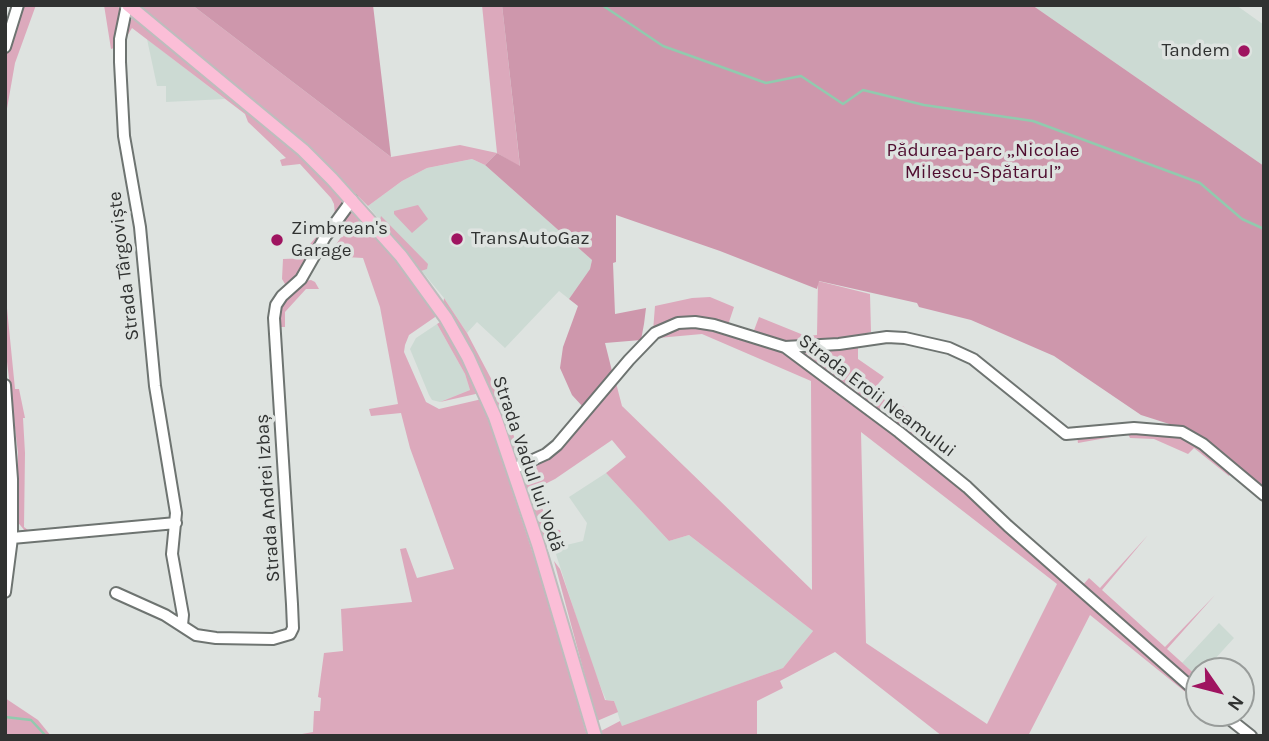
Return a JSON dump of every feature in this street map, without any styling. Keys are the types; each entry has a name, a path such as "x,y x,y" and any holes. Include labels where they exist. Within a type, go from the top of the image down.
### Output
{"main road":[{"name":"Strada Vadul lui Vodă","path":"127,5 303,150 401,256 446,318 486,395 513,469 595,736"}],"street":[{"path":"5,47 18,5"},
{"name":"Strada Târgoviște","path":"127,5 120,39 124,136 140,227 155,386 176,513 172,554 183,615 182,625"},
{"name":"Strada Andrei Izbaș","path":"116,593 182,625 196,635 216,638 284,638 290,634 293,628 274,318 276,305 301,279 325,237 352,200"},
{"name":"Strada Eroii Neamului","path":"513,469 546,454 557,445 655,333 678,323 695,321 785,347 899,432 967,487 1185,682"},
{"path":"785,347 817,346 887,337 905,338 950,348 973,359 1066,434 1134,428 1182,432 1203,444 1264,495"},
{"path":"5,385 12,479 12,538 5,592"},
{"path":"12,538 176,523"}],"shaded area":[{"path":"24,5 36,5 15,63 5,120 5,59"},
{"path":"104,5 118,5 120,11 117,47 111,49"},
{"path":"135,5 192,5 391,157 460,145 497,153 485,165 472,159 427,168 402,181 368,206 308,147"},
{"path":"482,5 502,5 520,167 497,153"},
{"path":"1032,5 1236,5 1264,25 1264,166"},
{"path":"133,17 303,157 347,202 312,249 304,251 335,215 331,198 300,164 282,166 280,160 286,158 248,122 245,114 132,28 127,36"},
{"path":"147,39 225,99 166,102 166,86 157,86"},
{"name":"TransAutoGaz","path":"472,159 485,165 592,260 590,269 569,299 559,291 505,348 477,322 467,333 444,298 368,206 402,181 427,168"},
{"path":"418,205 428,219 412,233 394,211"},
{"path":"354,207 401,263 438,315 409,335 404,352 426,402 439,409 482,399 549,602 587,736 291,736 313,732 314,711 320,711 321,698 318,697 324,653 343,651 341,609 412,602 400,549 406,548 417,578 454,569 410,448 401,413 371,416 369,409 398,404 380,307 363,258 328,256 346,230 339,225"},
{"path":"381,216 428,264 427,269 421,271 380,220"},
{"path":"309,258 305,268 289,286 285,284 282,279 283,259"},
{"path":"311,280 319,289 306,289 285,312 285,327 278,327 280,304 305,281"},
{"path":"818,281 870,294 871,332 839,341 783,342 753,333 759,317 806,336 817,335"},
{"path":"5,288 15,389 19,389 25,418 24,527 28,530 25,531 16,520 18,453 5,345"},
{"path":"710,297 734,307 728,325 704,318 653,331 655,306"},
{"path":"444,298 467,333 496,388 522,458 514,460 489,388 461,333 443,305"},
{"path":"442,321 480,393 440,402 470,390 465,374 437,324"},
{"path":"437,324 465,374 470,390 440,402 432,400 429,395 410,349 416,338"},
{"path":"689,325 777,349 813,372 965,489 1185,687 1185,692 1090,615 1028,736 942,736 835,652 780,681 783,688 757,701 757,736 601,736 599,732 620,721 622,726 783,668 813,631 689,535 669,541 606,473 626,457 612,440 555,479 535,489 525,491 518,473 549,456 571,437 616,383 622,406 812,590 811,381 702,334 658,338","holes":["861,432 1057,584 987,724 866,643"]},
{"path":"858,346 858,359 884,377 873,390 891,405 881,415 795,350"},
{"path":"903,406 920,426 912,437 891,421"},
{"path":"1127,431 1178,434 1190,439 1231,473 1229,476 1194,448 1188,454 1154,439 1130,438 1128,434 1078,443 1077,437"},
{"path":"606,473 669,541 689,535 813,631 783,668 622,727 614,701 606,700 592,666 554,548 583,541 587,523 569,497"},
{"path":"540,502 550,529 560,530 561,533 541,538 529,503"},
{"path":"1148,535 1102,590 1165,647 1215,595 1167,649 1185,665 1185,678 1082,586 1089,578 1100,588"},
{"path":"554,561 560,569 605,700 614,701 618,712 597,721"},
{"path":"1219,623 1234,638 1217,657 1188,657"},
{"path":"5,698 38,720 51,736 5,736"}],"green space":[{"path":"192,5 373,5 391,157"},
{"name":"Pădurea-parc „Nicolae Milescu-Spătarul”","path":"502,5 1032,5 1264,166 1264,489 1185,429 1141,415 1054,356 971,320 919,307 917,303 819,281 817,289 720,251 616,215 616,262 613,263 615,314 646,308 644,324 641,340 605,343 612,371 583,407 572,395 560,368 563,347 578,306 569,299 590,269 592,260 485,165 497,153 520,166"}],"waterway":[{"path":"602,5 663,46 766,83 801,76 843,104 863,90 924,105 1033,121 1200,183 1242,219 1264,229"},
{"path":"5,717 31,720 46,736"}],"place":[{"name":"Tandem","path":"1244,51"},
{"name":"TransAutoGaz","path":"457,239"},
{"name":"Zimbrean's Garage","path":"277,240"}]}
